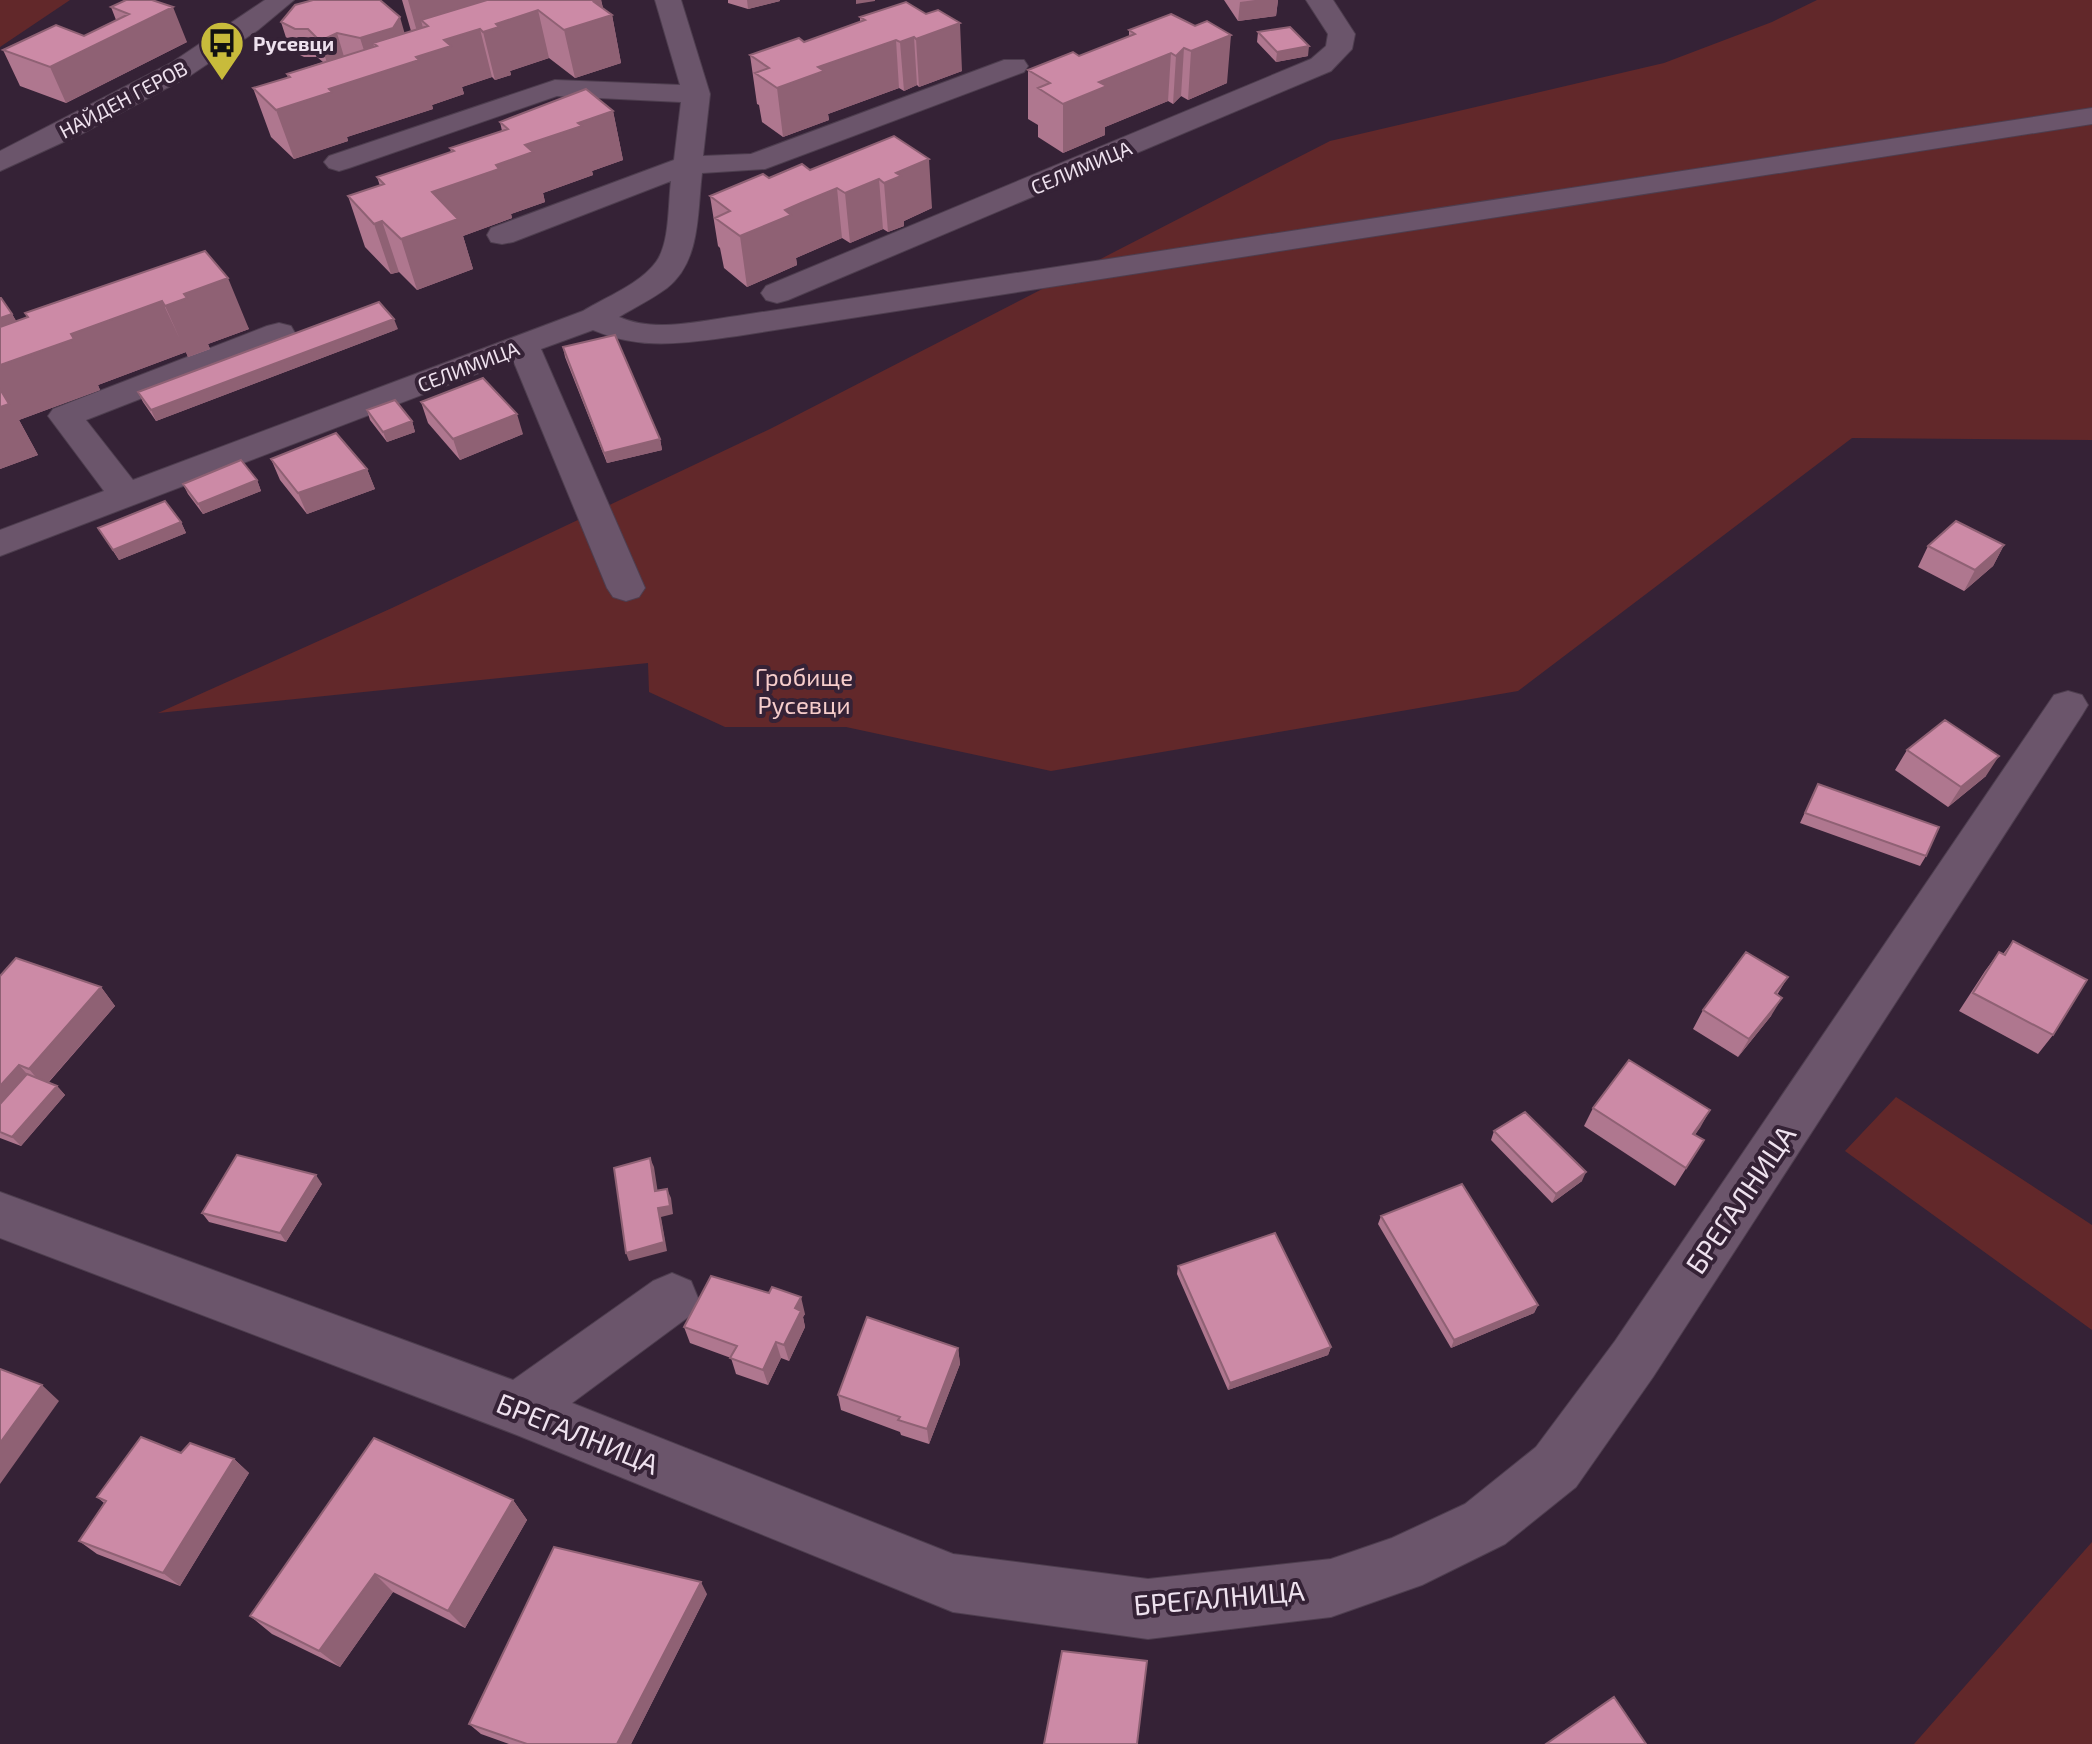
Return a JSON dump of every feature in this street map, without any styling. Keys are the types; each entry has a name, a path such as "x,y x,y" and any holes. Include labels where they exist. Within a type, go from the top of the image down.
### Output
{"street":[{"name":"НАЙДЕН ГЕРОВ","path":"0,162 189,64 253,24 281,0"},
{"name":"СЕЛИМИЦА","path":"0,544 594,318 656,281 673,263 681,232 696,94 668,0"},
{"name":"СЕЛИМИЦА","path":"777,293 1295,77 1337,54 1342,42 1341,27 1319,0"},
{"path":"502,235 688,165 755,163 1014,66"},
{"path":"339,162 555,88 696,94"},
{"path":"594,318 628,333 676,334 737,326 2092,116"},
{"path":"126,496 65,416 279,333"},
{"path":"523,345 626,588"},
{"name":"БРЕГАЛНИЦА","path":"0,1215 519,1409 953,1583 1148,1609 1331,1588 1401,1564 1485,1524 1556,1467 1634,1359 2068,705"},
{"path":"519,1409 672,1298"}],"green space":[{"path":"0,0 70,0 0,47"},
{"name":"Гробище Русевци","path":"1817,0 2092,0 2092,440 1852,438 1518,691 1051,771 846,727 725,727 649,692 648,663 158,713 392,608 770,429 1330,141 1664,63 1772,22"},
{"path":"1896,1097 2092,1225 2092,1330 1845,1151"},
{"path":"2092,1542 2092,1744 1914,1744"}],"building":[{"path":"126,0 152,0 173,7 50,67 3,50 56,25 84,36 129,14 111,7"},
{"path":"313,0 380,0 400,17 393,28 360,38 337,33 320,41 308,29 295,29 281,22 295,5"},
{"path":"487,0 601,0 594,2 612,15 564,30 538,10 496,24 499,27 483,32 480,29 444,40 451,46 276,110 253,88 428,26 421,20"},
{"path":"906,2 926,14 938,10 960,23 916,39 896,40 818,67 824,71 777,88 755,73 769,68 750,55 799,38 804,42 865,20 860,17"},
{"path":"1171,14 1195,26 1207,21 1231,35 1191,51 1184,48 1176,56 1171,53 1099,82 1107,86 1063,104 1038,88 1050,83 1028,70 1073,52 1079,56 1135,34 1129,30"},
{"path":"1290,27 1309,46 1277,52 1258,32"},
{"path":"586,89 613,111 578,123 582,126 525,145 533,152 496,165 499,169 432,192 458,219 401,239 382,221 374,224 348,196 384,184 377,177 508,129 500,122"},
{"path":"894,136 929,159 896,173 901,176 884,183 879,179 845,193 837,188 785,210 791,215 740,236 715,218 730,211 710,196 763,174 769,178 802,164 810,170"},
{"path":"205,251 228,278 184,294 187,298 165,306 162,301 71,334 74,339 0,365 0,327 28,317 25,313"},
{"path":"0,298 12,314 0,318"},
{"path":"379,302 394,319 151,410 138,392"},
{"path":"615,335 660,439 604,453 563,347"},
{"path":"483,378 517,414 453,439 421,402"},
{"path":"0,389 9,404 0,407"},
{"path":"395,400 412,421 383,432 367,410"},
{"path":"336,433 367,469 298,493 271,459"},
{"path":"241,460 257,480 198,504 183,484"},
{"path":"165,501 181,522 113,550 98,528"},
{"path":"1956,521 2004,545 1975,570 1928,546"},
{"path":"1945,720 1999,756 1961,787 1907,750"},
{"path":"1818,784 1939,827 1926,856 1805,813"},
{"path":"2013,941 2087,980 2053,1035 1973,993 1999,952 2005,955"},
{"path":"1746,952 1788,977 1775,993 1782,998 1749,1039 1703,1010"},
{"path":"16,958 101,987 29,1069 19,1065 0,1086 0,976"},
{"path":"1629,1060 1710,1110 1693,1134 1704,1140 1686,1168 1593,1108"},
{"path":"27,1074 57,1086 12,1137 0,1132 0,1104"},
{"path":"1525,1112 1586,1172 1556,1194 1494,1131"},
{"path":"237,1155 316,1175 280,1233 202,1213"},
{"path":"650,1158 655,1191 667,1189 670,1206 658,1208 664,1242 626,1253 614,1168"},
{"path":"1462,1184 1538,1305 1454,1340 1381,1216"},
{"path":"1275,1233 1331,1347 1230,1383 1178,1266"},
{"path":"711,1276 769,1293 772,1287 801,1297 795,1308 801,1311 784,1345 776,1342 763,1370 730,1358 737,1346 684,1327"},
{"path":"867,1317 958,1348 927,1429 838,1395"},
{"path":"0,1369 42,1385 0,1443"},
{"path":"141,1437 181,1453 190,1443 234,1459 163,1573 79,1541 106,1501 97,1497"},
{"path":"374,1438 513,1500 448,1611 375,1574 319,1651 250,1616"},
{"path":"554,1547 701,1582 617,1744 527,1744 469,1724"},
{"path":"1062,1651 1147,1661 1137,1744 1044,1744"},
{"path":"1614,1697 1646,1744 1546,1744"}],"place":[{"name":"Русевци","path":"222,82"}]}
